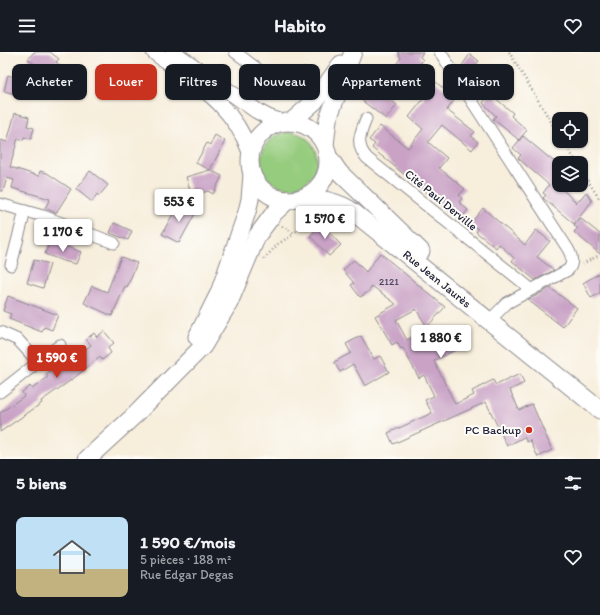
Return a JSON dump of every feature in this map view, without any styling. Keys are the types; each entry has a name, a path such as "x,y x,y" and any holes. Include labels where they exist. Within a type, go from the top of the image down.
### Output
{"main road":[{"path":"154,52 224,107 240,127 250,152"},
{"path":"173,52 257,111 268,117 309,127 318,135 326,150"},
{"path":"295,199 277,199 266,194 258,186 252,175 249,164 250,152 254,141 262,132 272,125 287,122 315,101 332,78 348,52"},
{"path":"87,459 116,434 166,382 196,354 208,339 234,294 257,236 274,213 295,199 312,193 322,182 328,167 326,150 328,119 353,52"},
{"name":"Rue Jean Jaurès","path":"326,150 339,172 406,238 493,317 600,410"},
{"path":"166,382 196,338 220,289 249,205 252,175"},
{"name":"Rue Jean Jaurès","path":"295,199 326,200 339,204 352,211 600,396"}],"street":[{"path":"235,52 250,64"},
{"path":"440,52 568,249 572,260 570,267 565,272 506,302 493,317"},
{"name":"Cité Paul Derville","path":"366,119 359,142 362,151 367,158 531,289"},
{"path":"0,204 55,220 114,243"},
{"path":"11,266 25,211"},
{"path":"0,332 18,340 39,363"},
{"path":"0,392 39,363 60,345"}],"path":[{"path":"509,52 552,123"},
{"path":"588,181 600,200"},
{"path":"281,226 294,234 306,223 325,214"},
{"path":"570,267 584,264 600,255"}],"green space":[{"path":"283,132 295,132 305,136 313,144 317,154 317,166 313,176 305,184 295,188 283,188 273,184 265,176 261,166 261,154 265,144 273,136"}],"building":[{"path":"34,52 50,52 59,59 56,62 58,64 34,64 28,59"},
{"path":"398,52 423,52 420,57 423,60 420,64 396,64 401,58"},
{"path":"470,54 479,61 476,64 463,64"},
{"path":"8,75 12,76 12,93 4,91"},
{"path":"435,81 443,88 443,100 454,100 447,110 475,132 471,136 478,142 472,150 442,125 428,142 447,158 439,168 465,189 459,195 462,198 459,202 468,210 460,220 372,148 375,144 369,140 380,126 408,148 423,129 409,117 423,100 435,100"},
{"path":"361,100 391,100 397,105 386,119"},
{"path":"485,100 497,100 513,113 511,116 527,130 519,140 493,119 496,116 483,103"},
{"path":"15,113 29,117 27,126 34,128 31,139 24,137 23,140 18,138 10,167 39,176 40,171 47,173 71,189 56,213 45,208 50,199 12,188 14,180 7,178 3,191 0,191 0,140 7,142"},
{"path":"215,135 225,141 210,170 196,163 207,143 210,145"},
{"path":"523,136 552,160 552,192 565,192 577,203 586,192 592,201 574,224 543,198 546,195 543,193 549,185 518,158 521,155 513,148"},
{"path":"210,170 222,176 213,194 208,191 192,196 186,177"},
{"path":"90,171 108,185 99,196 97,194 92,202 76,189"},
{"path":"184,203 197,210 179,243 162,234 175,210 179,213"},
{"path":"483,208 525,245 536,230 550,241 537,257 554,270 535,280 512,261 514,258 499,244 496,248 476,232 478,229 471,223"},
{"path":"580,218 600,234 600,254 574,232 578,228 574,226"},
{"path":"114,223 132,231 128,240 110,233"},
{"path":"321,224 341,245 329,256 310,236"},
{"path":"50,240 81,252 76,264 45,254"},
{"path":"380,253 445,307 427,327 416,309 396,320 407,340 434,326 440,337 449,332 451,337 458,341 461,347 434,361 455,404 474,395 472,391 493,380 496,385 520,374 524,383 510,390 519,410 532,404 552,450 538,457 530,440 527,442 524,437 507,446 486,402 393,444 388,433 432,413 425,400 434,396 424,375 419,378 403,348 401,349 397,342 392,345 375,316 396,304 372,286 368,292 360,297 351,285 354,283 343,270 354,260 366,272"},
{"path":"121,257 137,263 112,316 84,303 92,286 107,292"},
{"path":"34,260 50,264 43,288 27,283"},
{"path":"600,273 600,293 591,298 583,283"},
{"path":"550,288 577,308 563,327 528,300"},
{"path":"8,296 58,315 52,330 44,327 42,332 9,319 11,314 3,311"},
{"path":"104,331 114,343 108,348 111,353 102,360 100,357 74,378 41,401 42,403 0,432 0,413 24,396 22,392 30,386 32,389 48,377 46,374 69,356 72,360 91,345 86,339 94,333 97,337"},
{"path":"361,336 374,359 380,356 389,372 365,386 353,364 340,372 334,362 351,353 346,344"}],"place":[{"name":"PC Backup","path":"529,430"}]}
